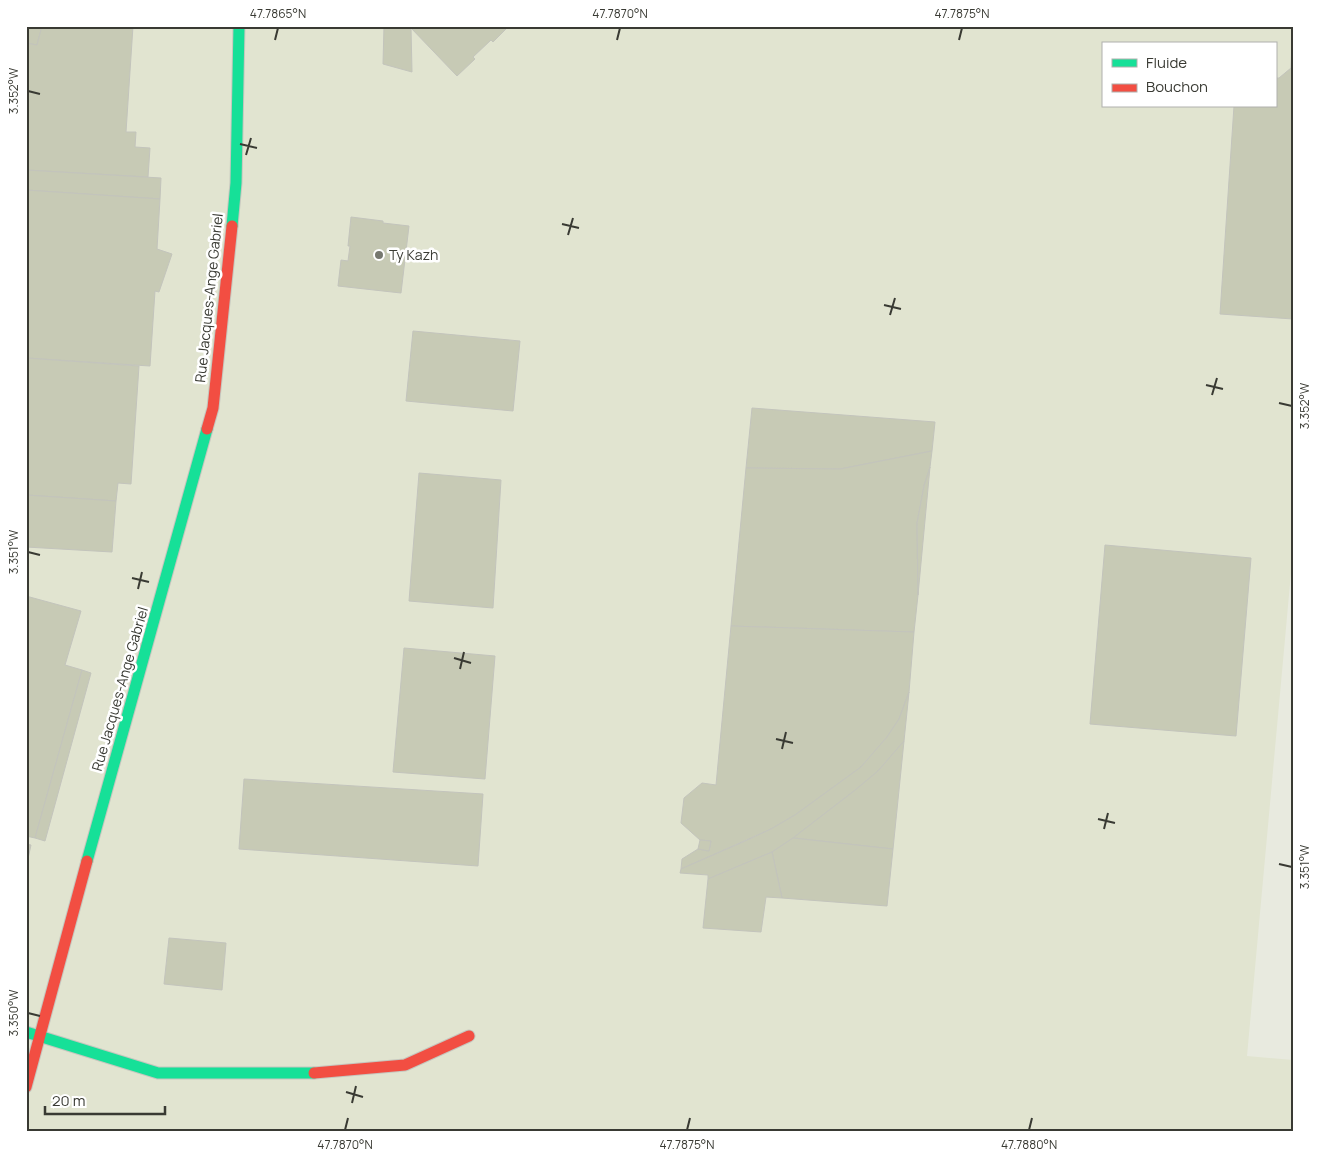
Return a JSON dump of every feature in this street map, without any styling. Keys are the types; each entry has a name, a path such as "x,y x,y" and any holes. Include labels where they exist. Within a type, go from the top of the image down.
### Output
{"street":[{"name":"Rue Jacques-Ange Gabriel","path":"26,1087 213,408 236,183 239,26"},
{"path":"26,1032 158,1073 306,1074 405,1065 469,1036"}],"shaded area":[{"path":"26,26 1293,26 1293,551 1247,1056 1293,1060 1293,1132 26,1132"}],"building":[{"path":"26,26 42,26 37,45 26,43"},
{"path":"42,26 133,26 126,132 136,132 135,147 150,148 148,177 26,170 26,43 37,45"},
{"path":"384,26 509,26 493,42 491,40 473,57 475,59 457,76 411,28 412,72 383,64"},
{"path":"1292,43 1293,319 1220,314 1234,108 1276,108 1276,78 1279,78 1291,68"},
{"path":"26,170 161,178 160,199 26,190"},
{"path":"26,190 160,199 157,249 172,254 159,292 155,291 150,366 26,358"},
{"path":"351,217 409,226 401,293 338,286 341,260 348,261"},
{"path":"413,331 520,341 513,411 406,401"},
{"path":"26,358 139,366 131,484 118,483 116,501 26,495"},
{"path":"752,408 935,422 932,451 840,469 746,468"},
{"path":"932,451 917,523 918,595 914,632 731,626 746,468 840,469"},
{"path":"930,467 918,595 917,523 924,486"},
{"path":"419,473 501,480 493,608 409,601"},
{"path":"26,495 116,501 112,552 26,547"},
{"path":"1105,545 1251,558 1236,736 1090,724"},
{"path":"26,596 81,611 65,665 82,670 35,838 26,836"},
{"path":"731,626 914,632 909,692 899,719 887,737 861,767 795,815 771,829 681,869 682,859 698,849 709,851 711,841 700,840 681,823 684,798 702,783 716,785"},
{"path":"404,648 495,656 485,779 393,772"},
{"path":"82,670 91,673 45,841 35,838"},
{"path":"909,692 904,741 878,771 854,791 772,852 708,879 708,875 680,873 681,869 771,829 795,815 861,767 887,737 899,719"},
{"path":"904,741 893,849 793,838 878,771"},
{"path":"244,779 483,794 478,866 239,849"},
{"path":"793,838 893,849 887,906 782,898 772,852"},
{"path":"700,840 711,841 709,851 698,849"},
{"path":"26,844 31,845 27,863 26,862"},
{"path":"772,852 782,898 766,897 761,932 703,928 708,879"},
{"path":"169,938 226,943 222,990 164,984"}],"traffic: fast":[{"path":"232,226 236,183 239,26"},
{"path":"87,861 207,429"},
{"path":"26,1032 158,1073 314,1073"}],"traffic: jam":[{"path":"207,429 213,408 232,226"},
{"path":"26,1087 87,861"},
{"path":"314,1073 405,1065 469,1036"}],"place":[{"name":"Ty Kazh","path":"379,255"}]}
